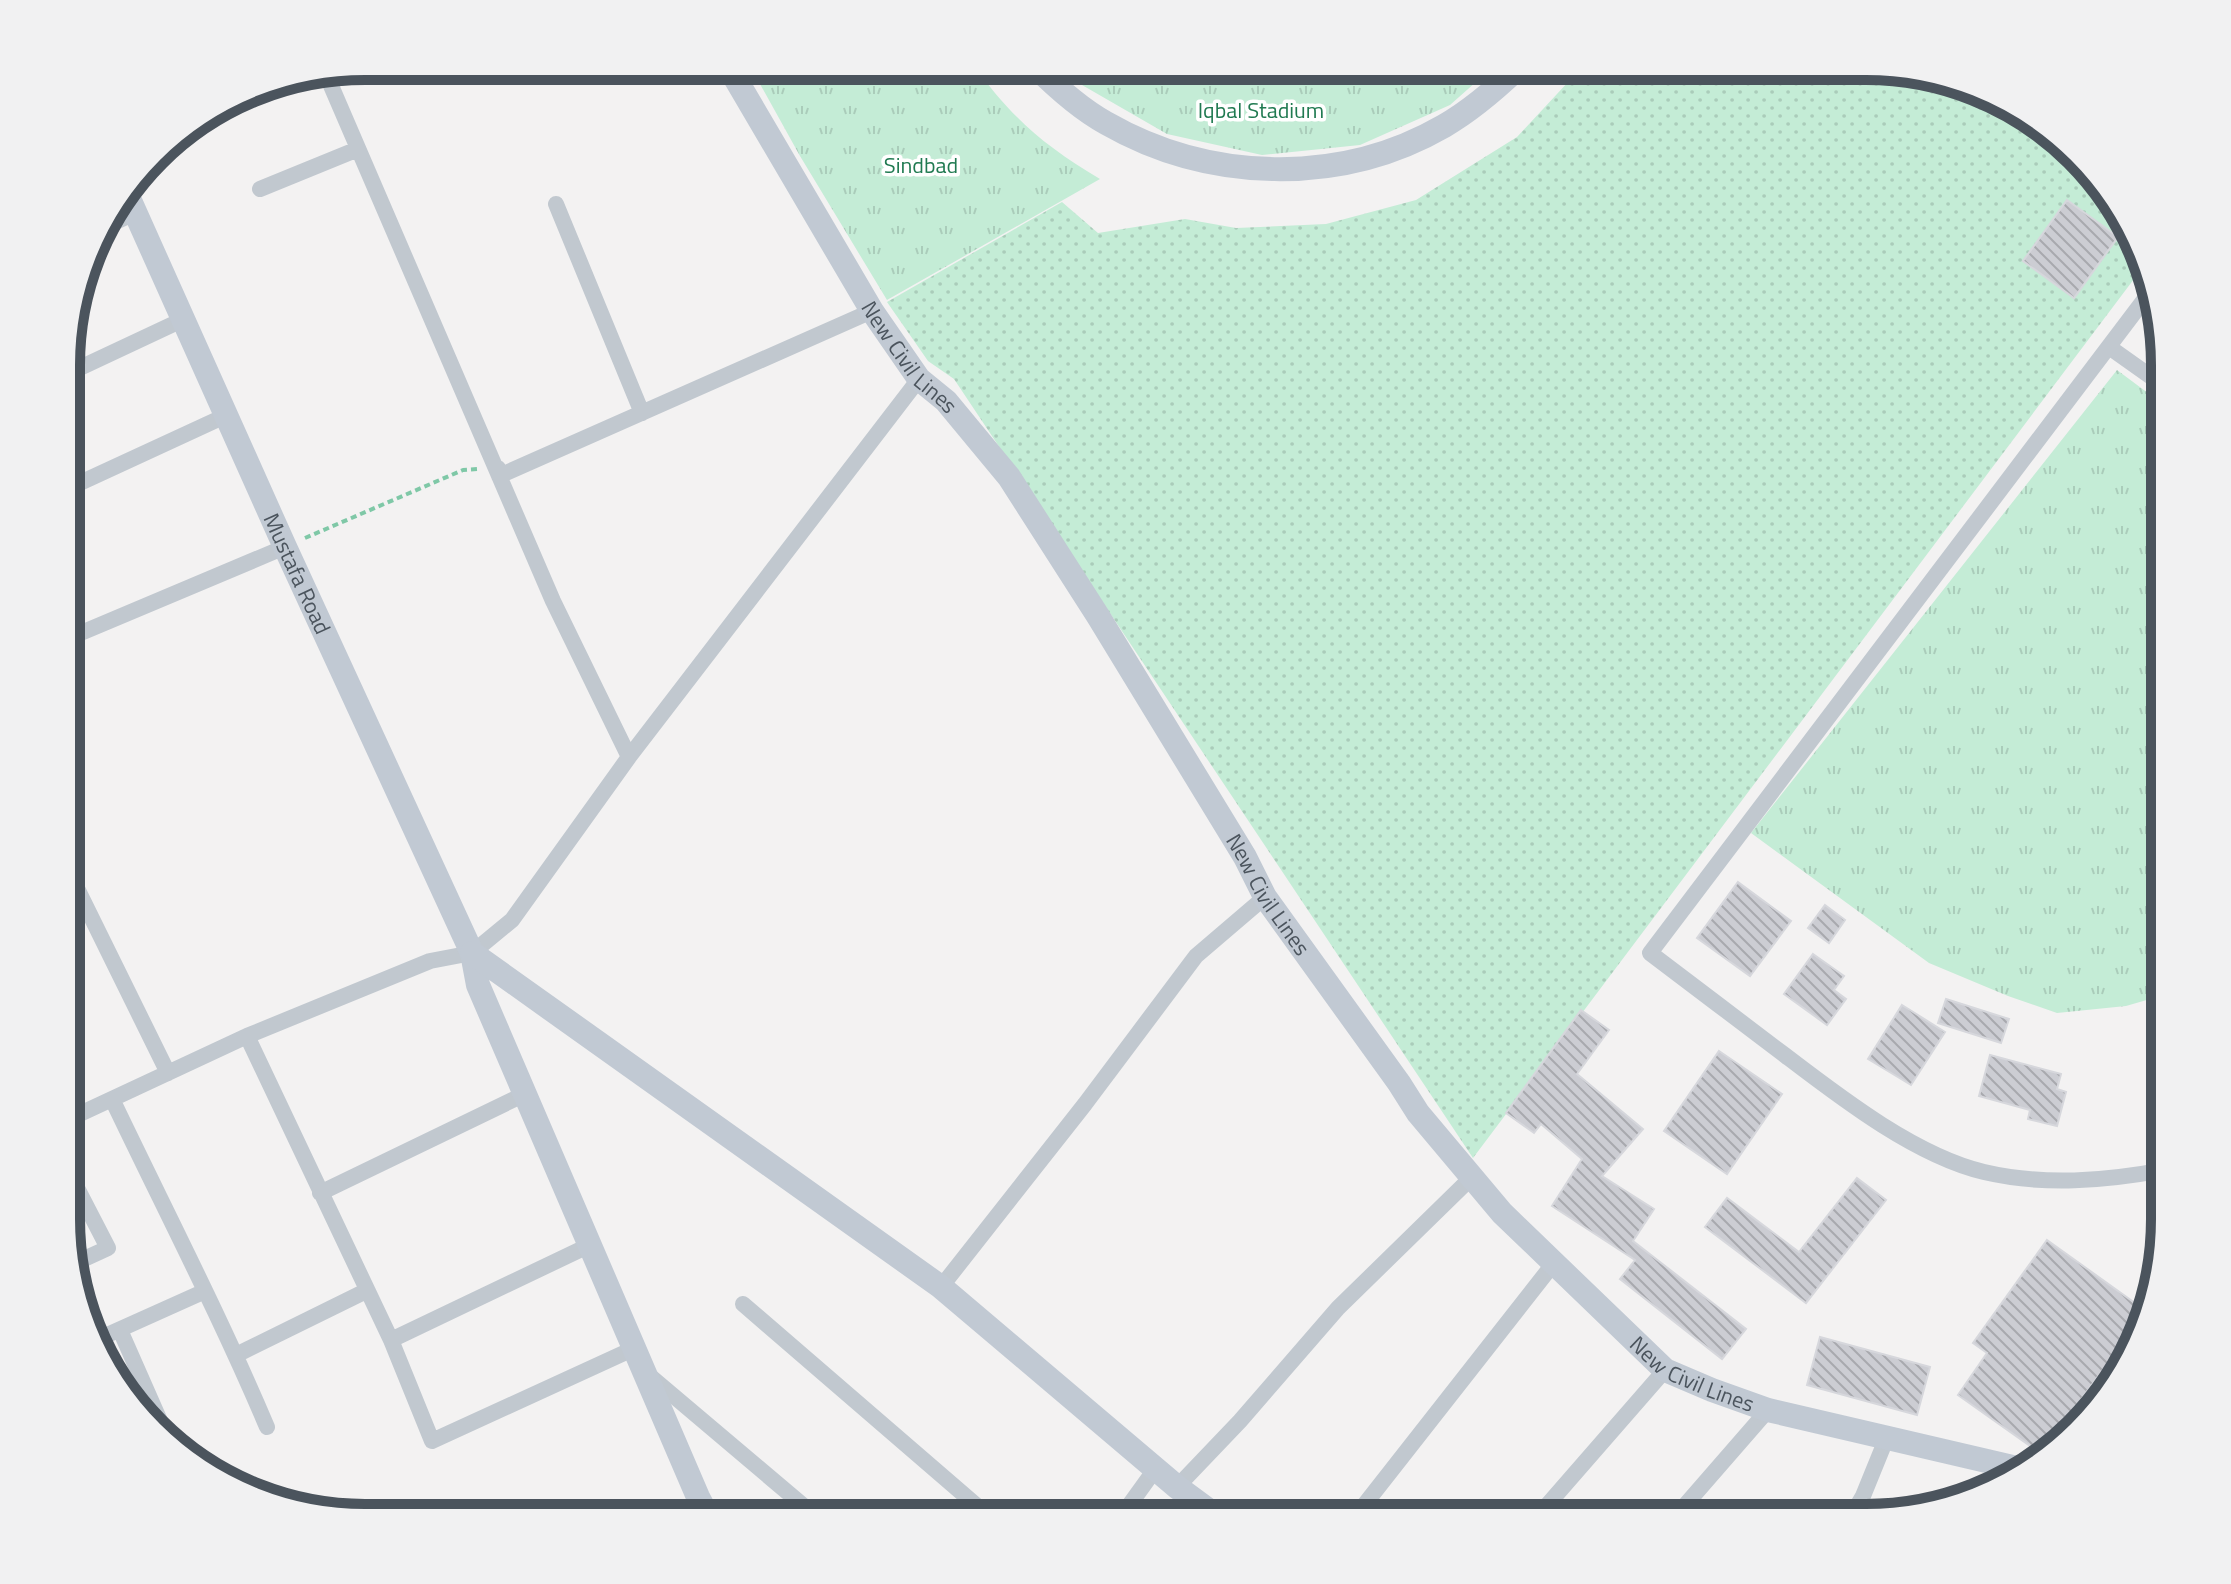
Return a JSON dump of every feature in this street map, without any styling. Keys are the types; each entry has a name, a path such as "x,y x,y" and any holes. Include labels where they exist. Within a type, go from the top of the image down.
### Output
{"street":[{"name":"New Civil Lines","path":"736,80 872,311 919,379 946,401 1009,477 1245,857 1265,897 1418,1113 1502,1213 1665,1370 1768,1410 2009,1466"},
{"path":"1049,80 1063,94 1105,123 1150,145 1198,161 1248,169 1298,170 1348,163 1397,148 1443,127 1485,99 1505,80"},
{"path":"329,82 553,601 629,757"},
{"path":"260,189 358,149"},
{"name":"Mustafa Road","path":"131,203 225,416 472,953 478,985 702,1504"},
{"path":"556,204 642,413"},
{"path":"2144,301 1650,953 1839,1096 1917,1146 1983,1172 2056,1182 2120,1178 2151,1172"},
{"path":"499,472 642,413 872,311"},
{"path":"80,368 182,320"},
{"path":"2109,347 2150,376"},
{"path":"81,1113 247,1036 430,961 472,953 512,920 629,757 919,379"},
{"path":"80,483 225,416"},
{"path":"80,633 285,547"},
{"path":"81,896 168,1073"},
{"path":"941,1287 1196,956 1265,897"},
{"path":"472,953 941,1287 1200,1504"},
{"path":"247,1036 391,1340 432,1441 635,1348"},
{"path":"320,1193 525,1094"},
{"path":"112,1099 236,1355 267,1427"},
{"path":"1177,1487 1240,1421 1338,1308 1472,1177"},
{"path":"81,1196 108,1248 83,1260"},
{"path":"391,1340 590,1245"},
{"path":"1365,1504 1554,1263"},
{"path":"236,1355 366,1291"},
{"path":"105,1336 203,1292"},
{"path":"743,1304 975,1504"},
{"path":"120,1330 144,1399"},
{"path":"1548,1504 1665,1370"},
{"path":"646,1372 802,1504"},
{"path":"1686,1504 1768,1410"},
{"path":"1858,1504 1887,1437"},
{"path":"1130,1504 1156,1468"}],"path":[{"path":"285,547 463,470 499,472"}],"green space":[{"name":"Sindbad","path":"758,80 985,80 1030,130 1100,179 887,300"},
{"name":"Iqbal Stadium","path":"1078,80 1478,80 1450,105 1360,145 1262,155 1167,134"},
{"path":"1570,80 1866,80 1922,85 1958,95 2009,118 2068,163 2113,222 2137,275 1473,1158 954,379 928,361 887,302 1062,202 1098,233 1185,219 1236,228 1326,224 1416,200 1517,137"},
{"path":"2117,370 2150,395 2151,999 2126,1006 2057,1013 2008,996 1929,963 1751,833"}],"building":[{"path":"2067,200 2118,237 2074,298 2023,261"},
{"path":"1738,882 1791,921 1750,976 1697,938"},
{"path":"1825,905 1845,920 1829,943 1808,928"},
{"path":"1813,954 1844,976 1834,990 1846,999 1827,1025 1784,994"},
{"path":"1946,999 2009,1019 2001,1043 1938,1023"},
{"path":"1902,1005 1945,1032 1911,1085 1868,1059"},
{"path":"1581,1010 1609,1030 1577,1074 1643,1129 1602,1176 1654,1209 1633,1241 1746,1329 1722,1359 1620,1279 1635,1260 1552,1206 1582,1159 1541,1124 1534,1133 1506,1113"},
{"path":"1719,1051 1782,1094 1727,1174 1664,1131"},
{"path":"1990,1055 2061,1074 2057,1089 2066,1092 2057,1126 2028,1119 2030,1110 1979,1096"},
{"path":"1857,1178 1886,1200 1806,1303 1705,1227 1727,1198 1799,1252"},
{"path":"2047,1240 2138,1305 2123,1342 2064,1425 2034,1449 1958,1395 1987,1353 1973,1343"},
{"path":"1820,1337 1930,1367 1917,1415 1807,1385"}]}
